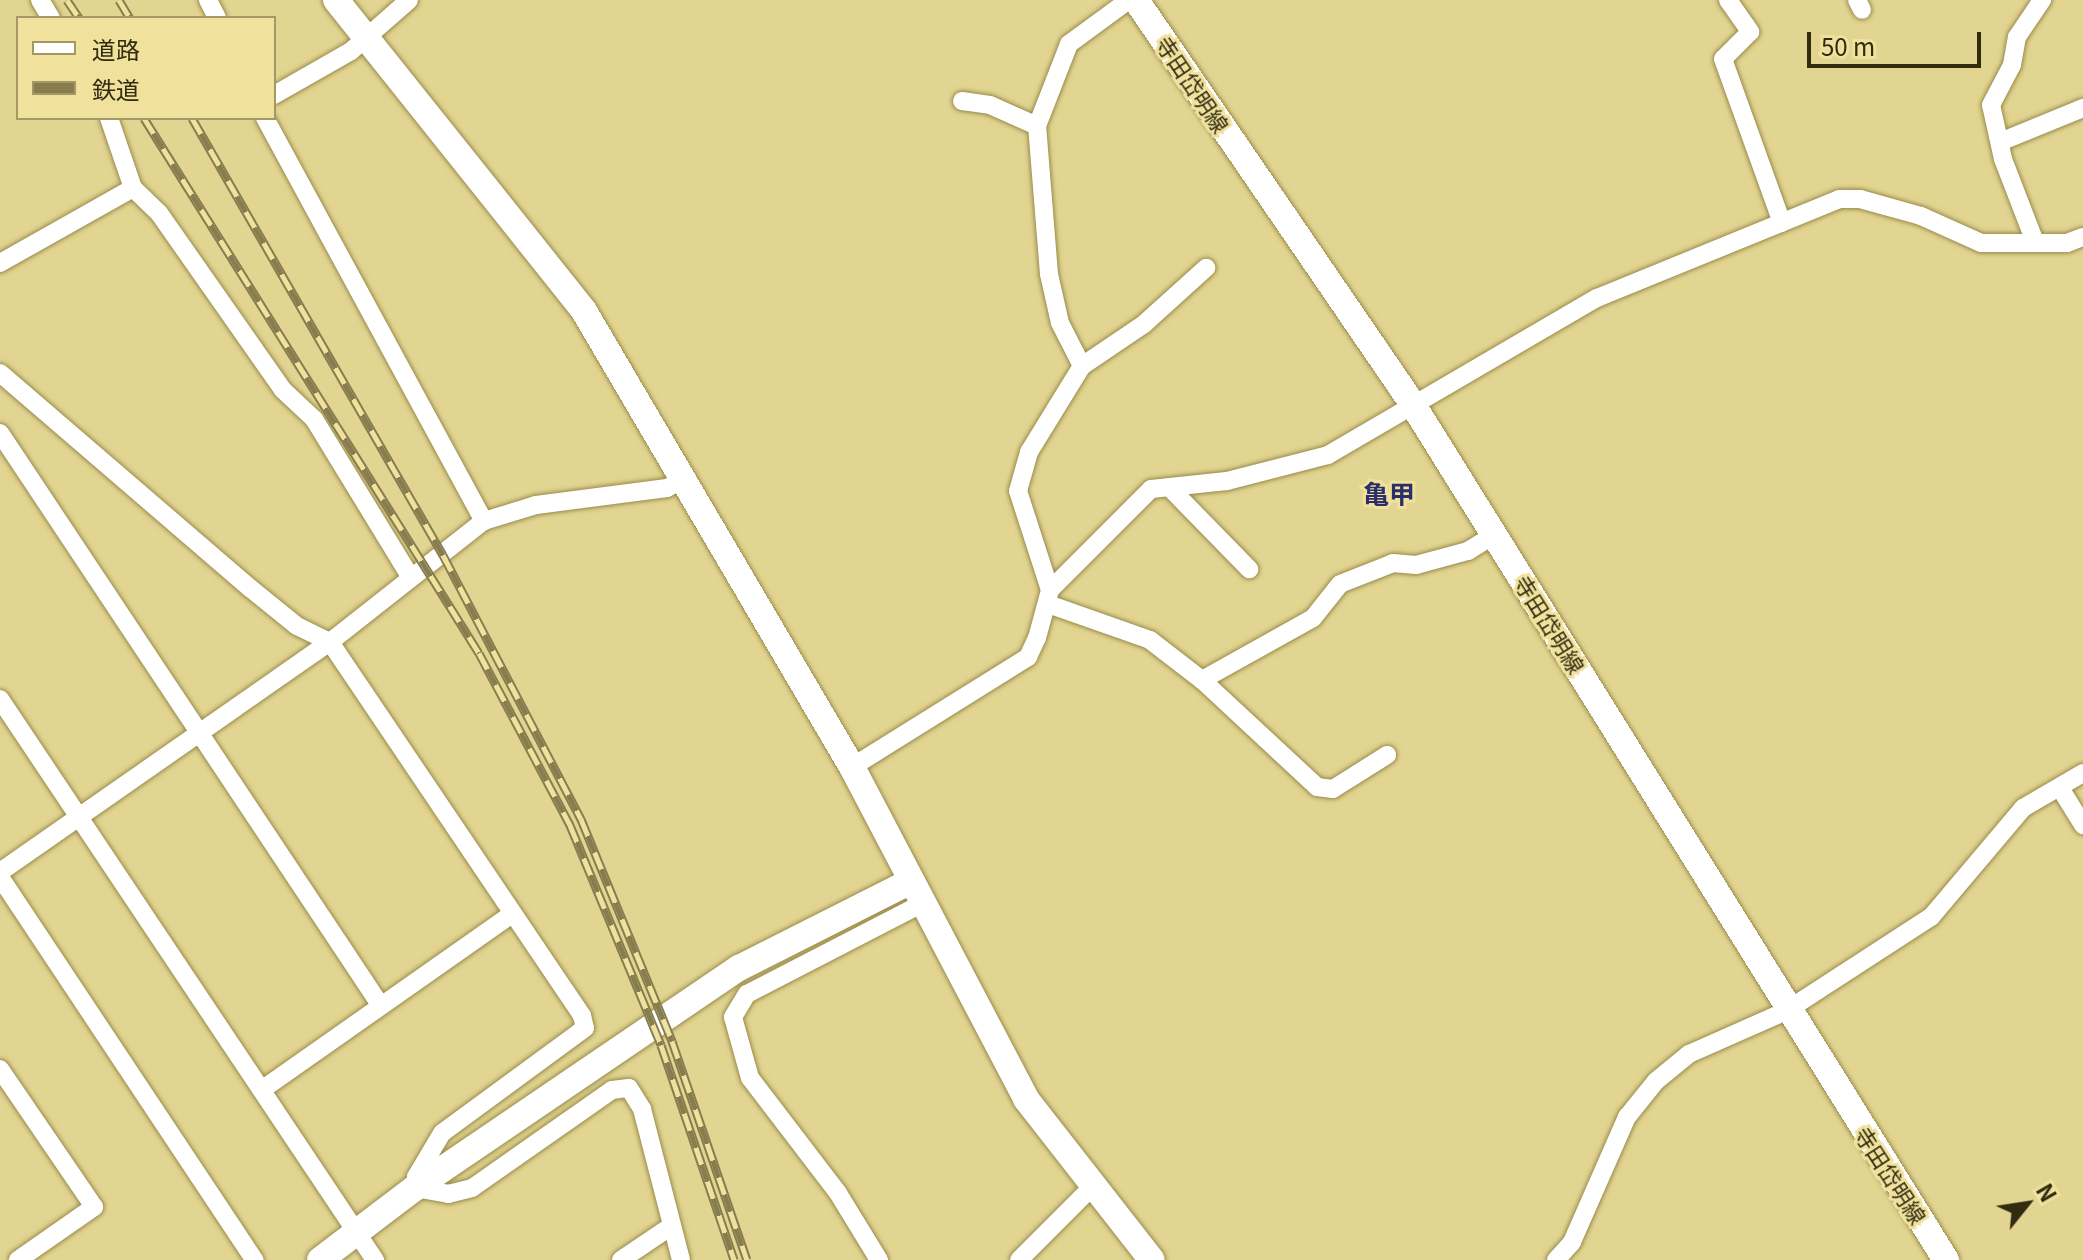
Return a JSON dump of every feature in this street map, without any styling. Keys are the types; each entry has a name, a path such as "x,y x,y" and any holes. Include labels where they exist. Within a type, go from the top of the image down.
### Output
{"street":[{"path":"336,0 584,311 852,767 915,893 1026,1099 1152,1260"},
{"path":"276,94 367,39 409,0"},
{"path":"1082,366 1060,323 1049,274 1037,126 1069,44 1129,0"},
{"name":"寺田岱明線","path":"1136,0 1415,408 1786,1011 1946,1260"},
{"path":"1728,0 1750,32 1723,59 1782,223"},
{"path":"2035,242 2000,142 1991,105 2012,65 2017,37 2042,0"},
{"path":"962,101 990,105 1037,126"},
{"path":"2000,142 2083,108"},
{"path":"110,120 133,188 159,213 283,390 314,419 410,576"},
{"path":"266,120 484,521"},
{"path":"0,263 133,188"},
{"path":"852,767 1028,657 1049,597 1141,494 1169,487 1227,481 1311,461 1415,408 1597,298 1839,199 1860,199 1921,216 1981,243 2067,243 2083,237"},
{"path":"1049,597 1018,491 1029,452 1082,366 1144,324 1206,268"},
{"path":"0,373 250,588 297,626 330,642 511,915 582,1016 585,1028 442,1133 415,1188"},
{"path":"0,433 379,1003"},
{"path":"254,1260 5,870 330,642 410,576 484,521 536,505 667,488 683,479"},
{"path":"1169,487 1249,569"},
{"path":"1202,680 1313,618 1340,584 1393,563 1416,565 1468,551 1494,535"},
{"path":"1049,597 1150,640 1202,680 1317,787 1333,789 1387,755"},
{"path":"0,699 375,1260"},
{"path":"1556,1260 1572,1242 1627,1117 1656,1081 1689,1054 1786,1011 1931,917 2023,808 2083,773"},
{"path":"2060,788 2083,825"},
{"path":"320,1260 415,1188 739,968 915,893"},
{"path":"879,1260 838,1193 750,1078 733,1017 747,994 915,893"},
{"path":"263,1089 379,1003 511,915"},
{"path":"0,1069 94,1207 18,1260"},
{"path":"415,1188 448,1194 472,1188 612,1090 629,1088 642,1109 681,1260"},
{"path":"1019,1260 1094,1185"},
{"path":"621,1260 670,1227"}],"railway":[{"path":"67,0 78,16"},
{"path":"119,0 129,16"},
{"path":"145,120 479,653 570,825 661,1045 734,1260"},
{"path":"193,120 443,555 581,819 672,1041 747,1260"}],"district":[{"name":"亀甲","path":"1389,493"}]}
